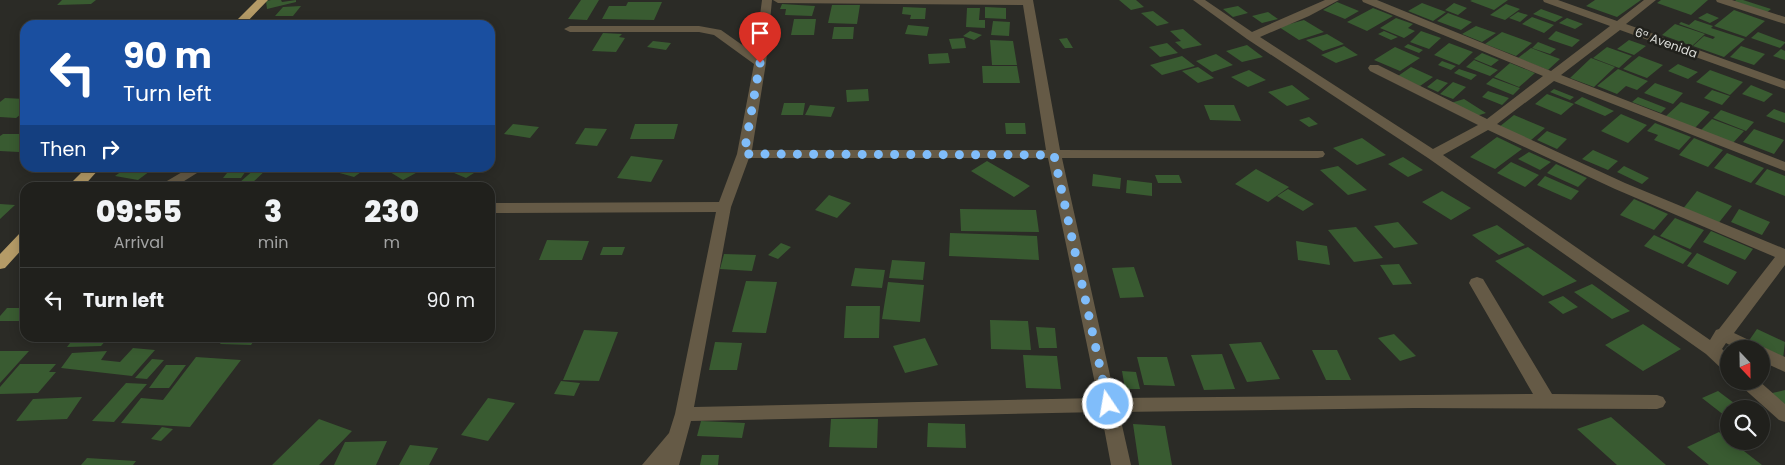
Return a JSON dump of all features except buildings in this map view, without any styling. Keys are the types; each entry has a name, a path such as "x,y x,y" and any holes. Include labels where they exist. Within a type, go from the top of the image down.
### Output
{"highway":[{"path":"243,20 263,0"},
{"path":"79,182 89,172"},
{"path":"0,264 20,243"}],"street":[{"path":"670,465 676,437 684,414 724,207 744,154 760,63 767,0"},
{"path":"778,0 1028,1 1054,155 1121,465"},
{"path":"1198,0 1251,37 1433,155 1720,357"},
{"path":"1251,37 1334,0"},
{"path":"1367,0 1553,76 1785,167"},
{"name":"6ª Avenida","path":"1548,0 1785,85"},
{"path":"1433,155 1488,125 1651,0"},
{"path":"1721,0 1785,21"},
{"path":"570,29 699,29 717,32 760,63"},
{"path":"1374,68 1488,125 1620,186 1785,255 1722,334 1712,350"},
{"path":"744,154 1318,154"},
{"path":"173,182 191,172"},
{"path":"495,208 724,207"},
{"path":"1477,283 1546,400"},
{"path":"1722,334 1734,340"},
{"path":"1770,358 1785,365"},
{"path":"1757,390 1785,415"},
{"path":"684,414 1108,404 1546,400 1657,402"},
{"path":"652,465 676,437"}],"route":[{"path":"760,63 744,154 1054,155 1108,404"}]}
